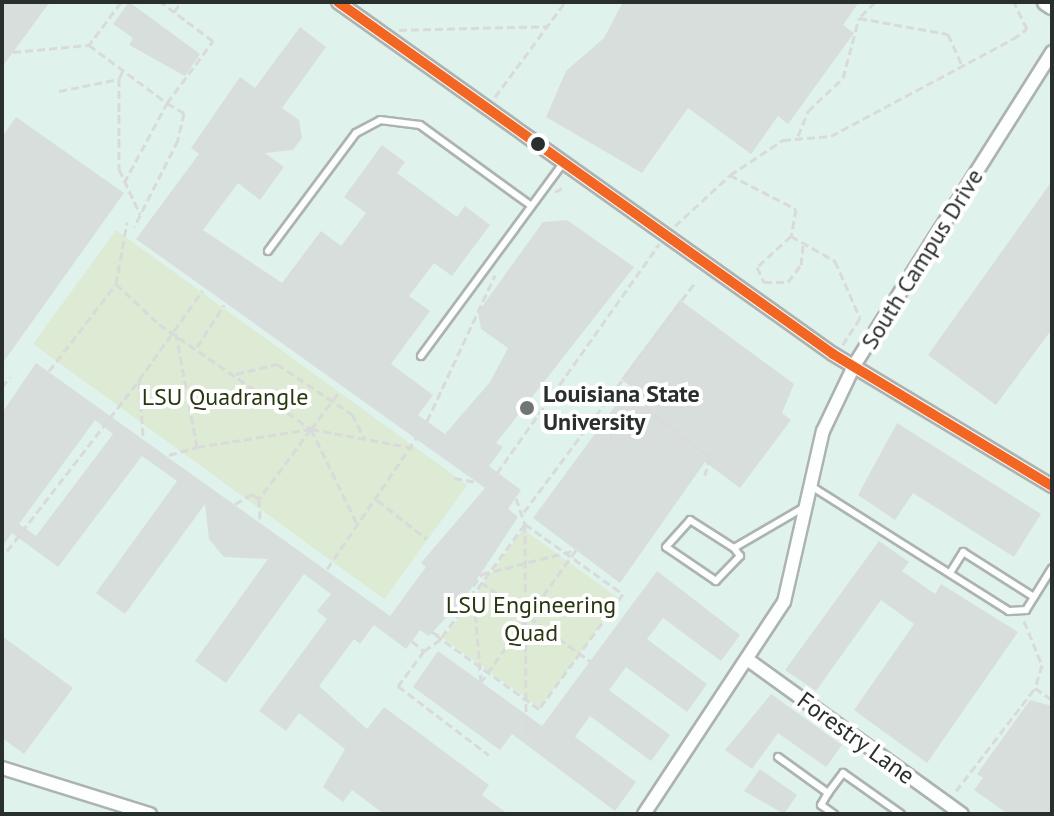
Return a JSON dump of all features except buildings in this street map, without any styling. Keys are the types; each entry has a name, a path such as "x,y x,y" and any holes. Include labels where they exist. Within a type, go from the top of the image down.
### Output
{"street":[{"path":"338,2 489,106 666,237 855,364 1052,486"},
{"path":"1046,2 1052,6"},
{"name":"South Campus Drive","path":"644,814 751,662 784,602 801,509 823,431 855,364 1052,52"},
{"name":"Forestry Lane","path":"751,662 961,814"},
{"path":"2,768 150,814"}],"lane":[{"path":"268,251 356,133 380,120 420,125 530,205"},
{"path":"421,356 564,162"},
{"path":"808,485 1009,611 1021,614 1052,568"},
{"path":"734,548 801,509"},
{"path":"690,520 734,548 740,556 716,581 666,547 690,520"},
{"path":"950,573 963,552 1034,597"},
{"path":"778,757 828,793"},
{"path":"834,814 821,805 843,773 901,814"}],"path":[{"path":"89,45 121,2"},
{"path":"124,183 167,103 213,41 161,2"},
{"path":"174,12 181,2"},
{"path":"489,106 565,2"},
{"path":"798,137 808,111 843,78 859,18 875,2"},
{"path":"497,473 666,237 730,175 798,137 831,136 1027,29 1014,2"},
{"path":"859,18 948,34 963,66"},
{"path":"379,30 547,26"},
{"path":"13,52 89,45 184,113 178,140 134,227"},
{"path":"123,70 119,79 124,183 140,214"},
{"path":"59,91 119,79"},
{"path":"730,175 796,209 791,236 757,267 764,282 788,282 801,265 803,245"},
{"path":"545,198 564,187"},
{"path":"49,371 116,284 127,222"},
{"path":"791,236 835,261 860,318 842,346"},
{"path":"427,421 476,327 478,301 501,266"},
{"path":"524,512 695,283"},
{"path":"116,284 175,333 311,429 358,526"},
{"path":"2,557 4,549 175,333 203,290"},
{"path":"197,347 224,305"},
{"path":"175,333 197,447"},
{"path":"236,374 277,364 352,414 365,439"},
{"path":"2,387 10,377"},
{"path":"139,380 143,436"},
{"path":"616,385 710,457 705,475"},
{"path":"260,520 259,499 339,392"},
{"path":"169,455 197,447 311,429 415,448"},
{"path":"327,569 415,448 417,437"},
{"path":"454,478 477,482"},
{"path":"235,504 252,494 259,499"},
{"path":"516,498 524,512 525,524 526,732"},
{"path":"377,500 427,539"},
{"path":"442,638 539,709 623,594 525,524"},
{"path":"489,755 398,686 424,651 442,638 480,581 525,524"},
{"path":"474,594 481,682 576,550 489,572"},
{"path":"480,581 590,661"},
{"path":"956,791 1035,688 1042,665 1023,619"},
{"path":"412,641 424,651"},
{"path":"1035,688 1052,700"}],"shaded area":[{"name":"Louisiana State University","path":"2,2 1052,2 1052,814 2,814"}],"green space":[{"name":"LSU Quadrangle","path":"116,230 467,485 384,599 33,344"},
{"name":"LSU Engineering Quad","path":"523,529 619,599 540,708 444,638"}],"transit line":[{"path":"338,2 833,354 1052,486"}],"place":[{"name":"Louisiana State University","path":"527,408"}]}
